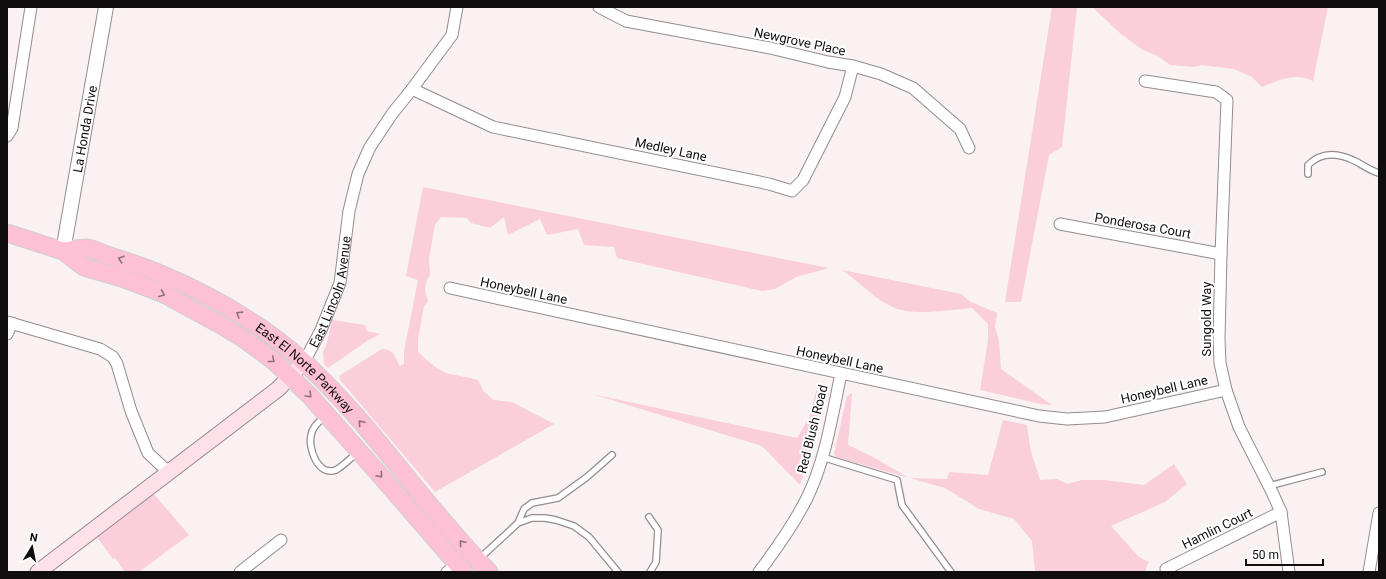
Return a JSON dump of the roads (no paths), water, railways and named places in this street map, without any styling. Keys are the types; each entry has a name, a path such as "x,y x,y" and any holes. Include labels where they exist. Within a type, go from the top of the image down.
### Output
{"main road":[{"name":"East El Norte Parkway","path":"7,233 63,251 84,267 122,278 162,293 247,341 274,361 311,397 360,451 456,570"},
{"name":"East El Norte Parkway","path":"63,251 89,248 143,266 182,283 231,309 259,327 304,362 362,424 440,518 483,566"},
{"name":"East Lincoln Avenue","path":"38,572 278,389 304,362"}],"street":[{"path":"7,136 12,128 31,7"},
{"name":"La Honda Drive","path":"63,251 106,7"},
{"name":"East Lincoln Avenue","path":"304,362 321,330 340,282 350,211 358,174 370,147 392,114 452,35 457,7"},
{"name":"Newgrove Place","path":"599,7 626,21 770,48 828,62 853,66 880,74 913,88 960,129 969,148"},
{"name":"Medley Lane","path":"412,89 493,127 769,184 792,191 803,180 845,97 853,66"},
{"name":"Sungold Way","path":"1145,81 1216,92 1227,100 1221,254 1219,339 1220,363 1226,390 1239,427 1281,512 1289,572"},
{"name":"Ponderosa Court","path":"1060,224 1221,254"},
{"name":"Honeybell Lane","path":"450,288 1039,416 1067,419 1105,417 1226,390"},
{"path":"7,334 9,322 100,349 113,357 117,364 131,411 148,453 164,468 170,470"},
{"name":"Red Blush Road","path":"759,572 794,522 808,496 822,457 841,374"},
{"name":"Hamlin Court","path":"1166,569 1281,512"},
{"path":"1369,572 1379,513"},
{"path":"240,572 281,540"}],"lane":[{"path":"1308,174 1308,165 1313,160 1319,156 1331,154 1340,155 1354,160 1379,173"},
{"path":"327,414 313,429 311,436 314,457 319,466 327,470 335,470 360,451"},
{"path":"483,566 518,523 524,509 532,503 558,498 587,477 612,455"},
{"path":"822,457 896,480 902,505 951,572"},
{"path":"1269,486 1322,472"},
{"path":"649,517 658,530 656,562 650,572"},
{"path":"518,523 532,518 545,518 574,526 590,536 618,572"}]}
